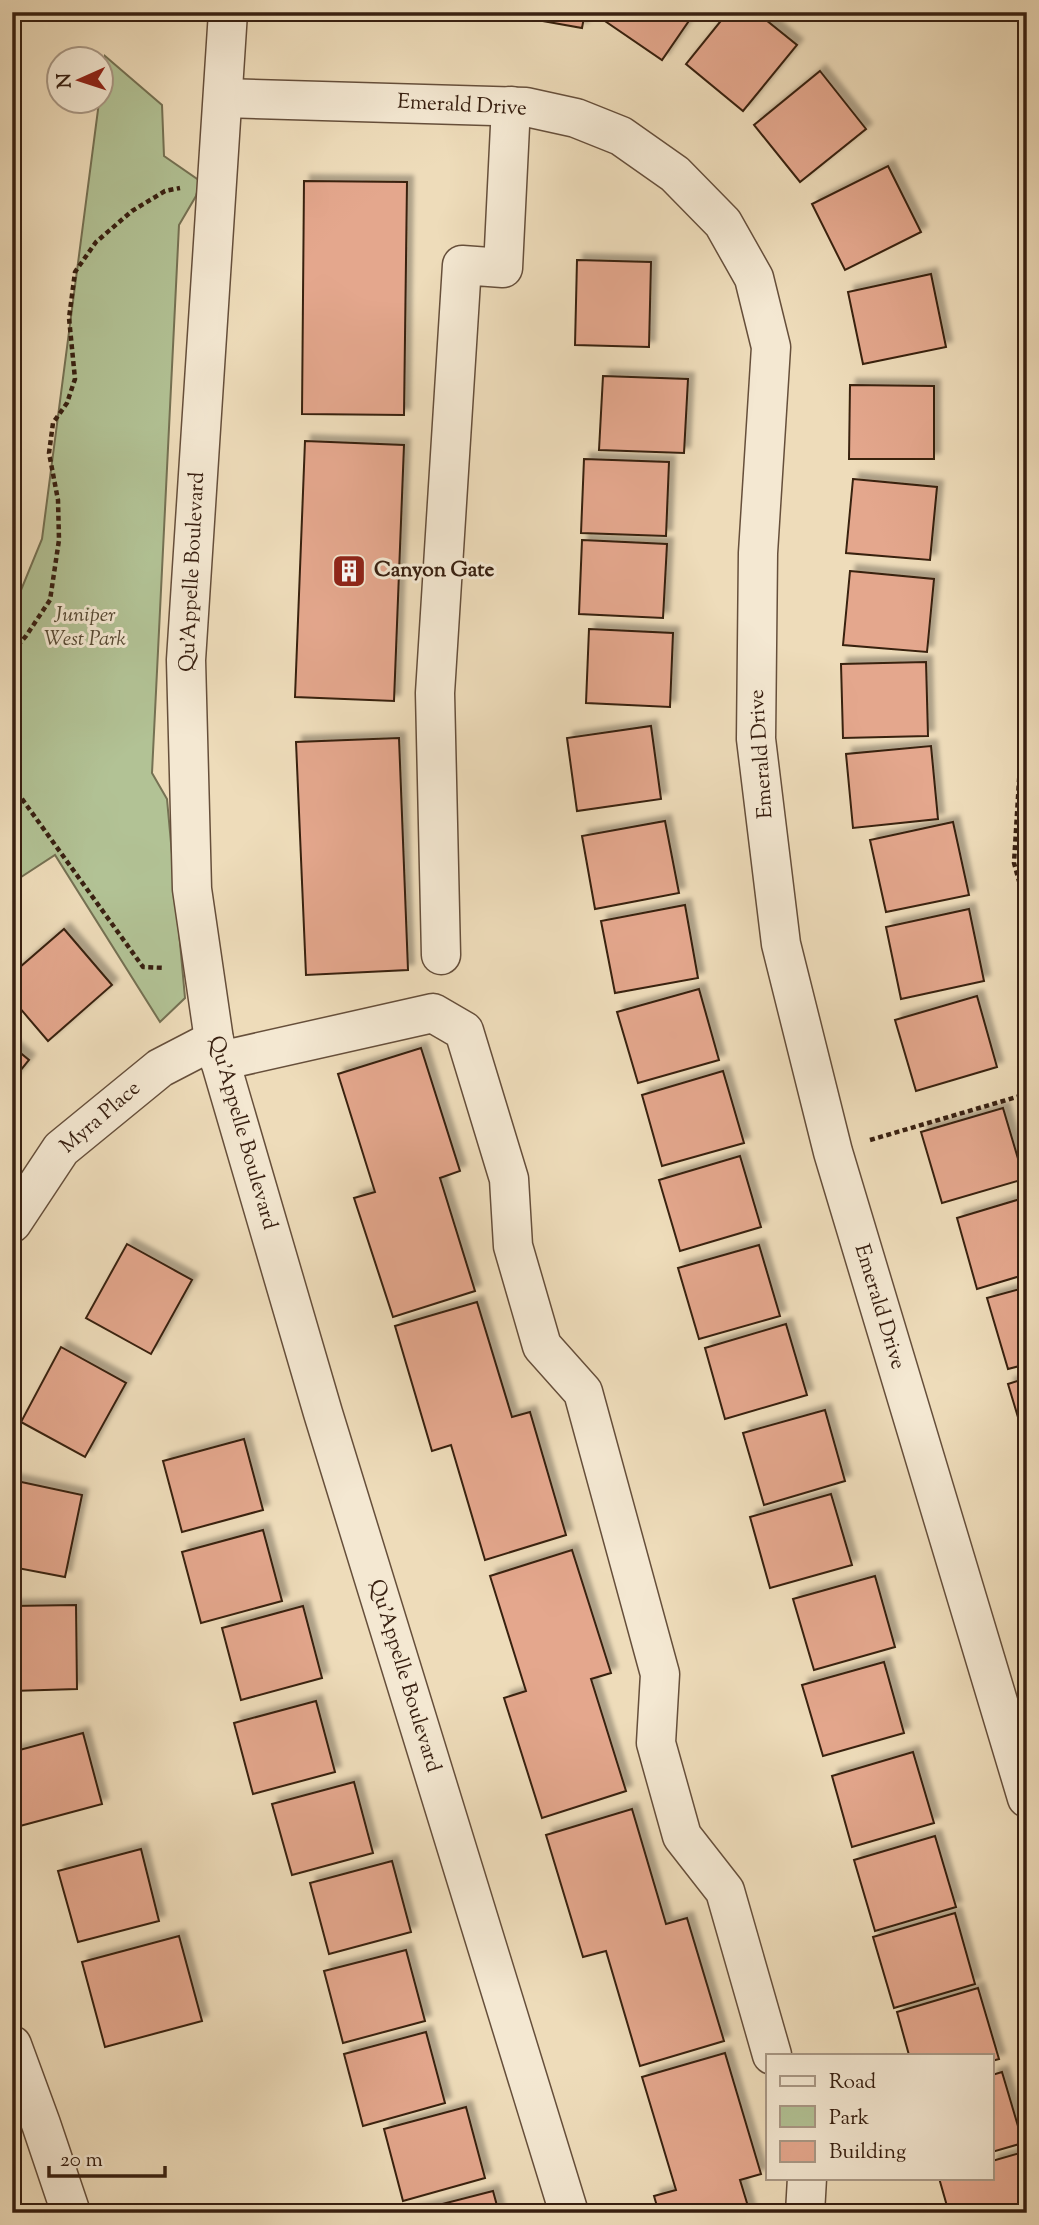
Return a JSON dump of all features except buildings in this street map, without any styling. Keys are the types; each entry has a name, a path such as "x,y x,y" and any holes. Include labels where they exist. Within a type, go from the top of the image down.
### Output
{"street":[{"name":"Qu'Appelle Boulevard","path":"228,12 186,660 192,889 204,971 217,1051 327,1426 569,2213"},
{"name":"Emerald Drive","path":"223,98 511,106 576,118 621,136 675,174 723,223 754,278 771,347 758,553 757,739 781,944 833,1152 1027,1798"},
{"path":"441,955 435,693 462,265 503,268 511,106"},
{"name":"Myra Place","path":"12,1223 61,1149 160,1068 217,1051 433,1013 464,1031 509,1179 513,1246 542,1346 583,1392 660,1674 656,1743 682,1836 725,1891 772,2054"},
{"path":"12,2045 71,2213"},
{"path":"805,2213 807,2180"}],"path":[{"path":"12,652 50,600 59,540 58,500 49,453 52,423 67,402 75,379 69,317 75,272 96,242 132,211 166,191 188,186"},
{"path":"1027,650 1014,863 1027,910"},
{"path":"12,785 143,967 204,971"},
{"path":"833,1152 1027,1094"}],"green space":[{"name":"Juniper West Park","path":"116,65 162,105 164,156 200,181 196,196 179,225 152,773 167,799 185,998 160,1022 55,855 12,883 12,612 42,539 97,116 116,116"}],"place":[{"name":"Canyon Gate","path":"349,571"}]}
